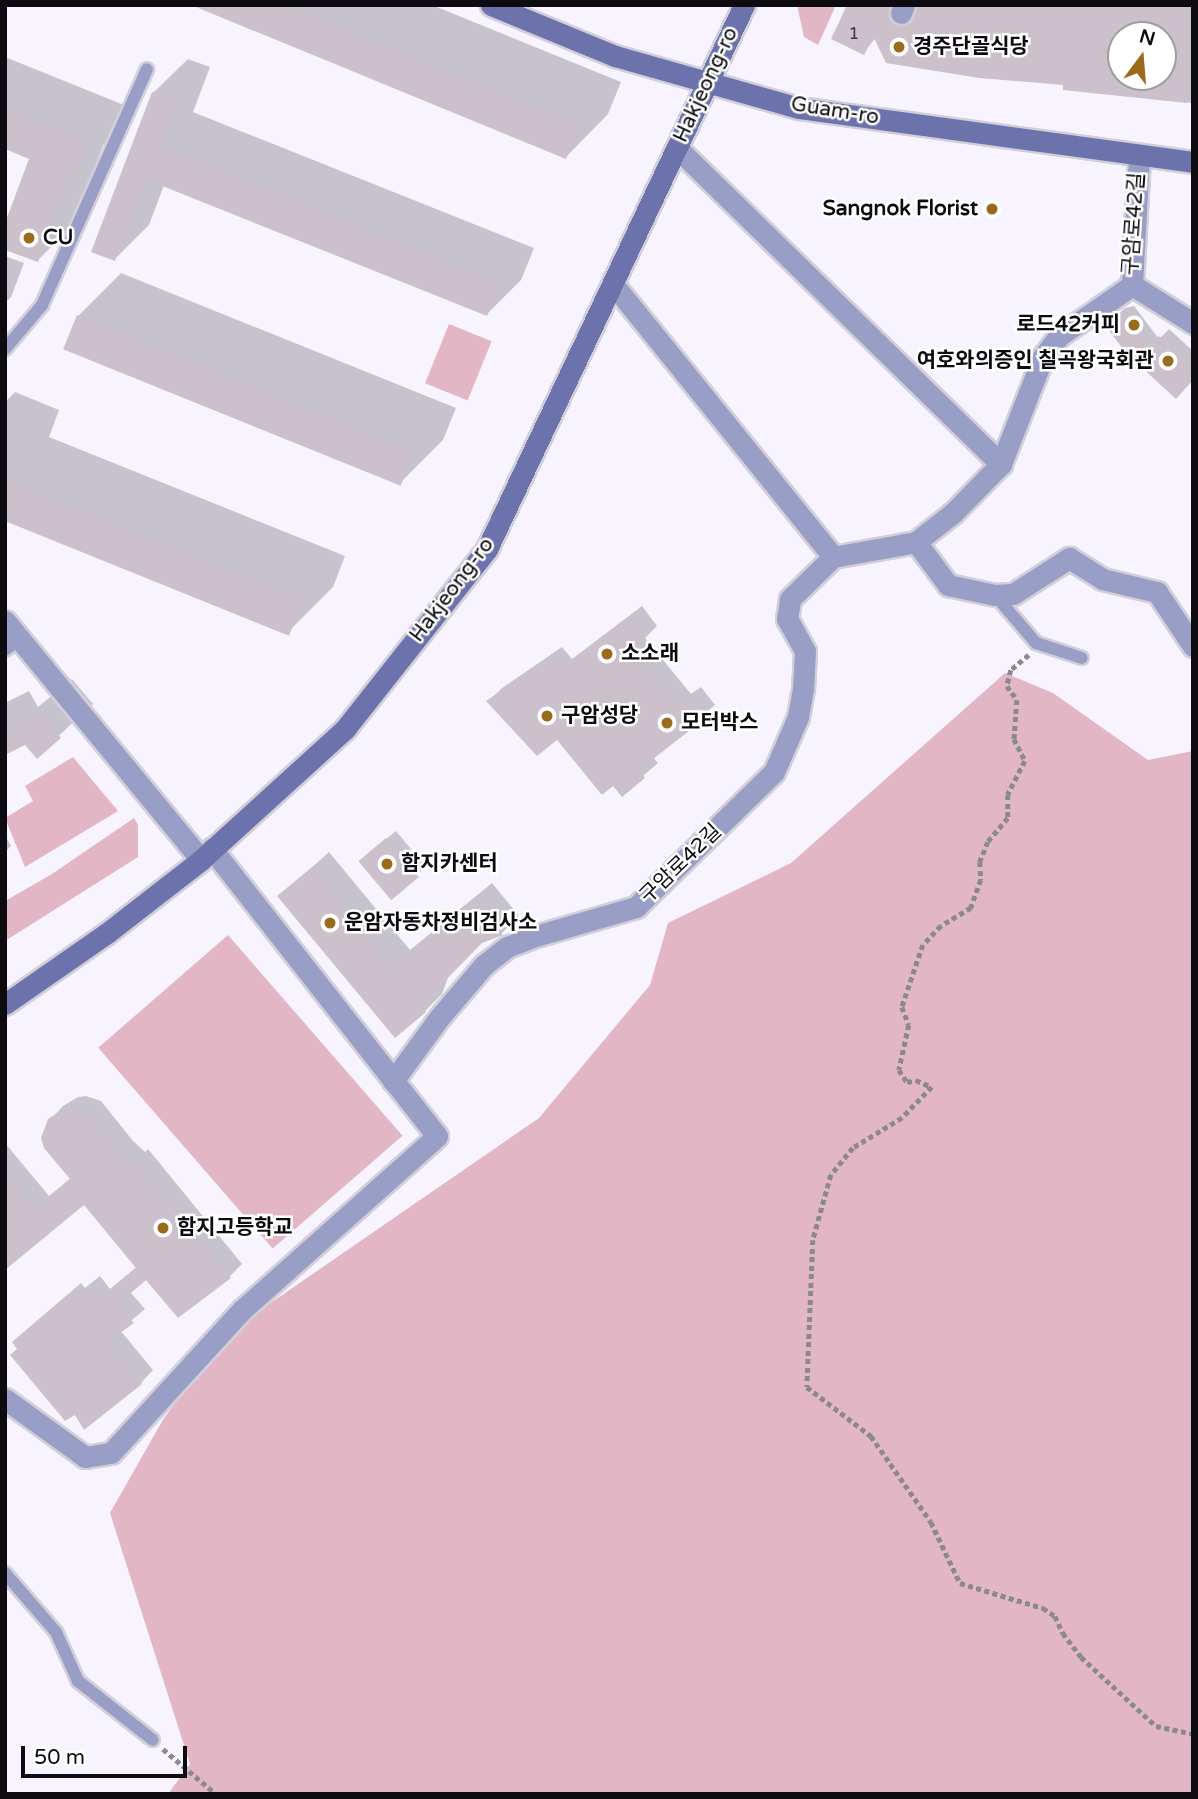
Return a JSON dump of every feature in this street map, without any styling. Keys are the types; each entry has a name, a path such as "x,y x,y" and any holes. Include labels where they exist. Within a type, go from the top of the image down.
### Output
{"main road":[{"name":"Guam-ro","path":"491,5 615,56 799,108 1193,162"},
{"name":"Hakjeong-ro","path":"5,1004 107,933 206,854 345,729 487,549 744,5"}],"street":[{"path":"677,148 1001,464"},
{"name":"구암로42길","path":"916,542 953,513 1001,464 1043,357 1059,336 1132,285 1139,155"},
{"path":"613,284 833,557 916,542 948,585 995,595 1013,594 1069,558 1102,579 1157,592 1190,634"},
{"path":"1132,285 1193,323"},
{"name":"구암로42길","path":"393,1081 439,1018 484,965 507,947 538,935 636,907 774,772 799,717 803,690 805,651 788,619 790,599 833,557"},
{"path":"5,621 13,644 206,854 437,1136 243,1310 111,1452 85,1457 5,1399"}],"lane":[{"path":"5,349 42,305 147,69"},
{"path":"995,595 1035,643 1082,658"},
{"path":"5,1573 56,1632 78,1681 153,1740"}],"path":[{"path":"1035,643 1032,652 1011,670 1007,686 1017,700 1014,739 1025,761 1008,795 1008,818 988,842 980,862 981,880 971,908 941,926 923,945 902,1007 909,1026 899,1070 906,1082 916,1080 932,1087 902,1118 853,1148 831,1175 813,1240 807,1387 871,1436 931,1522 960,1583 1043,1608 1055,1616 1063,1633 1081,1657 1156,1726 1193,1734"},
{"path":"153,1740 216,1794"}],"shaded area":[{"path":"797,5 836,5 818,45 804,37"},
{"path":"449,324 492,341 468,401 425,383"},
{"path":"1005,673 1053,693 1148,760 1193,751 1193,1794 168,1794 190,1764 110,1513 164,1418 230,1331 539,1118 650,985 668,923 791,863"},
{"path":"73,757 118,811 25,867 5,818 33,801 25,786"},
{"path":"134,818 138,825 138,857 5,941 5,901 52,874"},
{"path":"228,935 403,1136 273,1249 98,1048"}],"building":[{"path":"191,5 286,5 580,125 566,159"},
{"path":"847,5 890,5 891,21 902,26 913,18 917,5 1148,5 1193,11 1193,61 1187,103 1063,90 1063,85 979,78 886,63 873,36 864,55 831,39"},
{"path":"152,92 177,101 160,146 501,283 487,316 145,179 115,261 91,252"},
{"path":"5,107 89,141 74,177 70,175 38,262 5,250 5,223 29,159 5,149"},
{"path":"1126,314 1150,346 1159,336 1193,366 1193,380 1176,399 1127,354 1104,324 1115,316"},
{"path":"77,315 414,451 401,486 63,349"},
{"path":"5,479 304,600 289,636 5,521"},
{"path":"627,619 644,641 631,651 677,706 686,699 703,720 639,770 645,778 622,797 613,786 602,795 557,740 537,756 486,701 548,659 558,671"},
{"path":"38,711 61,738 37,759 25,745 5,755 5,738"},
{"path":"386,838 419,877 391,900 358,861"},
{"path":"311,868 392,966 474,899 503,935 482,943 432,994 425,1013 395,1038 277,896"},
{"path":"72,1108 88,1114 121,1154 131,1163 134,1161 231,1278 178,1318 146,1280 117,1305 134,1323 107,1342 142,1384 84,1430 75,1415 65,1421 10,1355 17,1349 12,1342 67,1295 71,1299 86,1288 96,1301 136,1268 84,1205 5,1270 5,1171 35,1208 70,1179 44,1148 41,1138 48,1119 63,1109"}],"place":[{"name":"경주단골식당","path":"899,47"},
{"name":"Sangnok Florist","path":"992,209"},
{"name":"CU","path":"29,238"},
{"name":"로드42커피","path":"1134,325"},
{"name":"여호와의증인 칠곡왕국회관","path":"1168,361"},
{"name":"소소래","path":"607,654"},
{"name":"구암성당","path":"547,716"},
{"name":"모터박스","path":"667,723"},
{"name":"함지카센터","path":"387,864"},
{"name":"운암자동차정비검사소","path":"330,923"},
{"name":"함지고등학교","path":"163,1228"}]}
